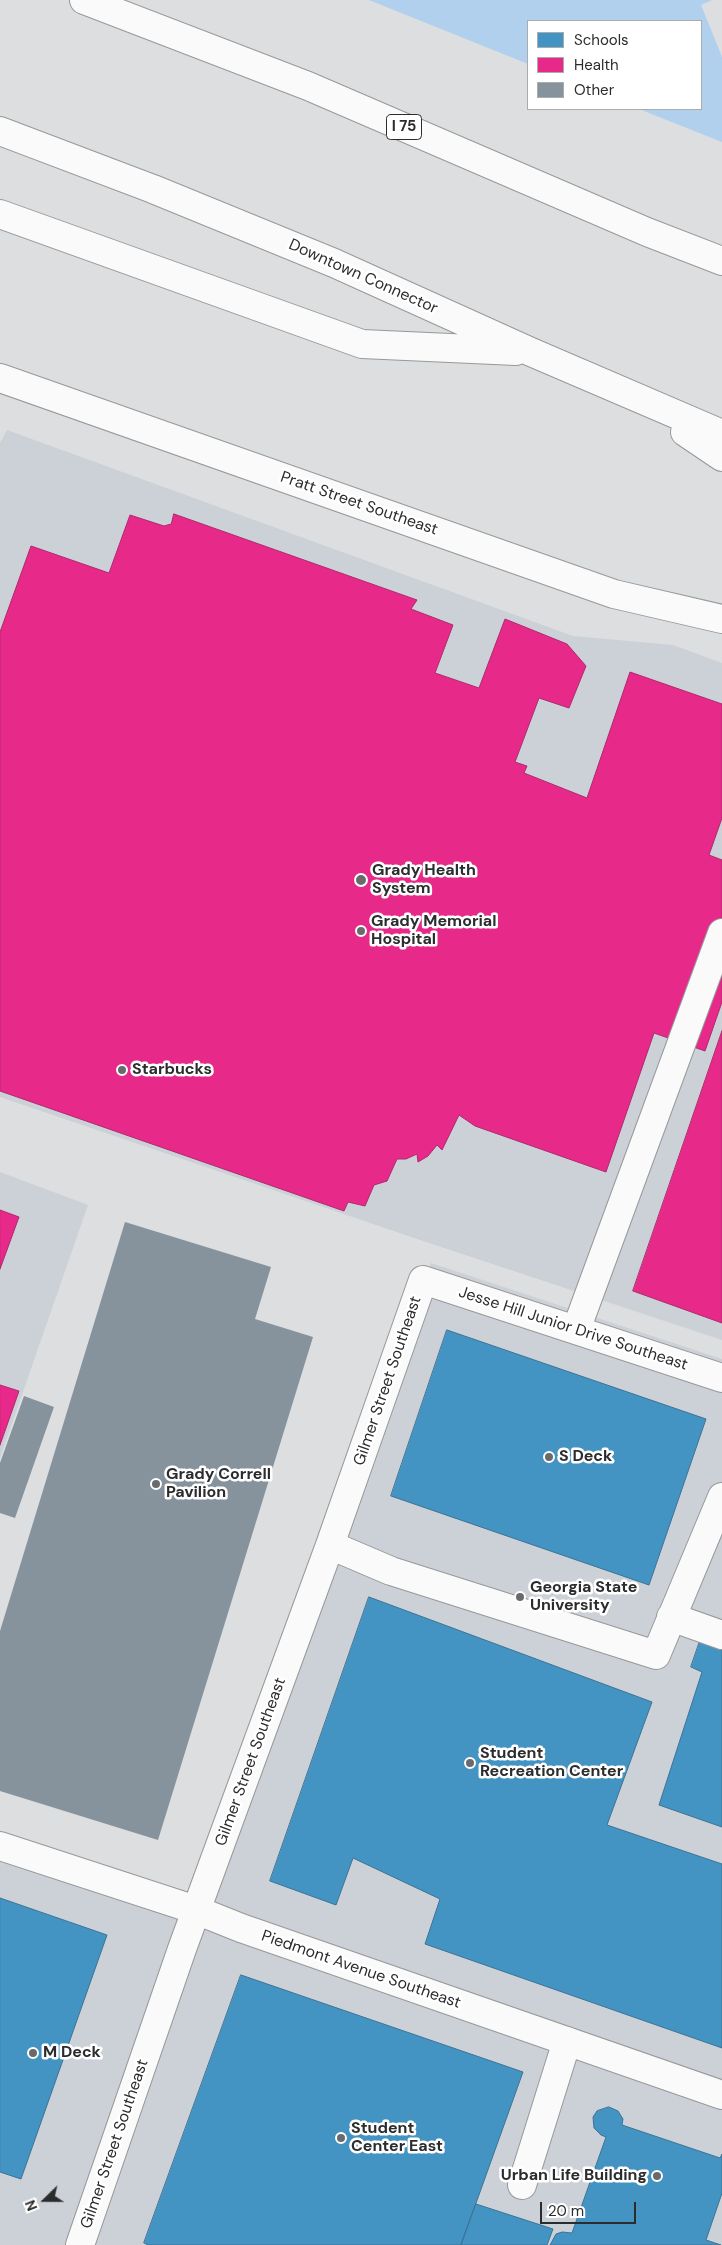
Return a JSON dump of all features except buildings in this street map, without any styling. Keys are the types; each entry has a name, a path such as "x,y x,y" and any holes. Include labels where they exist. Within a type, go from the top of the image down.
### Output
{"main road":[{"name":"I 75","path":"84,0 308,86 647,232 722,261"},
{"name":"Downtown Connector","path":"0,131 153,189 334,263 531,352 722,434"},
{"path":"0,214 362,344 531,352"},
{"name":"Pratt Street Southeast","path":"0,378 614,594 722,619"},
{"path":"629,395 722,457"},
{"path":"576,1330 722,933"},
{"name":"Jesse Hill Junior Drive Southeast","path":"423,1280 722,1378"},
{"name":"Gilmer Street Southeast","path":"80,2245 196,1910 330,1545 423,1280"},
{"path":"330,1545 391,1571 656,1655 722,1497"},
{"path":"671,1617 722,1635"},
{"name":"Piedmont Avenue Southeast","path":"0,1846 196,1910 240,1928 722,2095"},
{"path":"522,2185 567,2042"}],"shaded area":[{"path":"369,0 712,0 701,5 722,57 722,142 642,110 702,110 702,20 527,20 527,64"},
{"name":"Grady Health System","path":"7,430 573,636 673,645 722,663 722,1340 426,1242 0,1097 0,443"},
{"path":"0,1172 88,1205 0,1458"},
{"name":"Georgia State University","path":"431,1263 722,1359 722,2245 0,2245 0,1835 213,1903"}],"place":[{"name":"Grady Health System","path":"361,880"},
{"name":"Grady Memorial Hospital","path":"361,931"},
{"name":"Starbucks","path":"122,1070"},
{"name":"S Deck","path":"549,1457"},
{"name":"Grady Correll Pavilion","path":"156,1484"},
{"name":"Georgia State University","path":"520,1597"},
{"name":"Student Recreation Center","path":"470,1763"},
{"name":"M Deck","path":"33,2053"},
{"name":"Student Center East","path":"341,2138"},
{"name":"Urban Life Building","path":"657,2176"}]}
